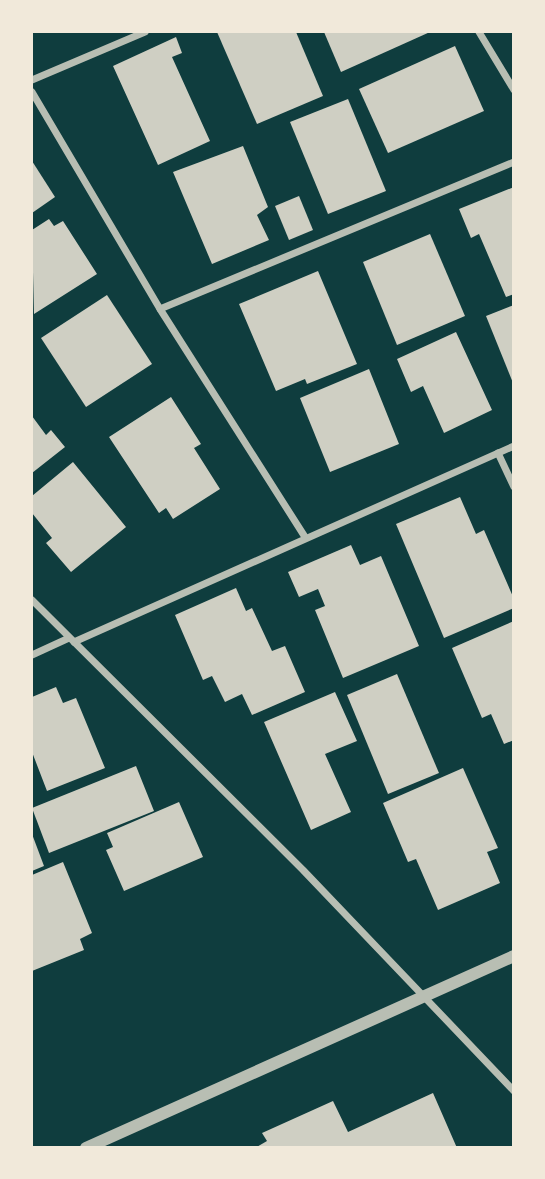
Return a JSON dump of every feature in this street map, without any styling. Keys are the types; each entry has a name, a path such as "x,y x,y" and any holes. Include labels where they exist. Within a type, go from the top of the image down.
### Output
{"street":[{"path":"32,80 145,32"},
{"path":"479,32 513,90"},
{"path":"32,92 160,309 305,537"},
{"path":"160,309 513,162"},
{"path":"32,655 513,446"},
{"path":"498,453 513,487"},
{"path":"32,600 425,997 513,1091"},
{"path":"86,1147 513,956"}],"building":[{"path":"217,32 296,32 323,96 257,124"},
{"path":"324,32 430,32 341,72"},
{"path":"176,37 182,53 172,57 210,141 158,165 113,66"},
{"path":"455,46 484,111 388,153 359,89"},
{"path":"348,99 386,191 328,214 290,122"},
{"path":"243,146 268,207 257,215 269,240 212,264 173,172"},
{"path":"32,161 55,197 32,213"},
{"path":"514,187 514,294 506,297 479,234 471,238 459,209"},
{"path":"299,196 313,230 289,240 275,206"},
{"path":"49,219 54,226 63,221 97,274 34,314 32,230"},
{"path":"430,234 465,316 397,345 363,262"},
{"path":"318,271 357,364 307,384 305,379 276,391 239,304"},
{"path":"107,295 152,364 86,407 41,338"},
{"path":"514,305 514,383 513,383 486,316"},
{"path":"456,332 492,410 444,433 423,386 411,392 397,359"},
{"path":"369,369 399,444 330,472 300,398"},
{"path":"171,397 201,444 194,448 220,489 173,519 166,508 159,513 109,437"},
{"path":"32,416 46,435 51,430 65,447 32,473"},
{"path":"73,462 126,527 71,572 46,543 52,538 32,513 32,496"},
{"path":"460,497 476,534 484,530 514,599 514,608 444,638 396,524"},
{"path":"351,545 360,565 381,556 419,646 343,678 315,610 325,606 318,589 299,597 288,572"},
{"path":"236,588 246,611 252,608 272,651 285,646 305,692 252,715 242,694 225,702 212,676 203,680 175,615"},
{"path":"514,621 514,740 504,744 491,714 482,718 452,648"},
{"path":"397,674 439,773 388,794 347,695"},
{"path":"56,687 63,703 76,698 105,768 47,791 32,752 32,697"},
{"path":"335,692 357,741 325,754 351,812 311,830 264,722"},
{"path":"136,766 154,811 49,853 32,808"},
{"path":"463,768 498,848 487,852 500,883 438,910 416,859 408,862 383,803"},
{"path":"179,802 203,857 124,891 106,850 113,847 107,833"},
{"path":"32,834 44,866 32,871"},
{"path":"63,862 92,933 80,939 84,950 32,971 32,875"},
{"path":"433,1093 457,1148 255,1148 267,1141 262,1133 333,1101 348,1132"}]}
